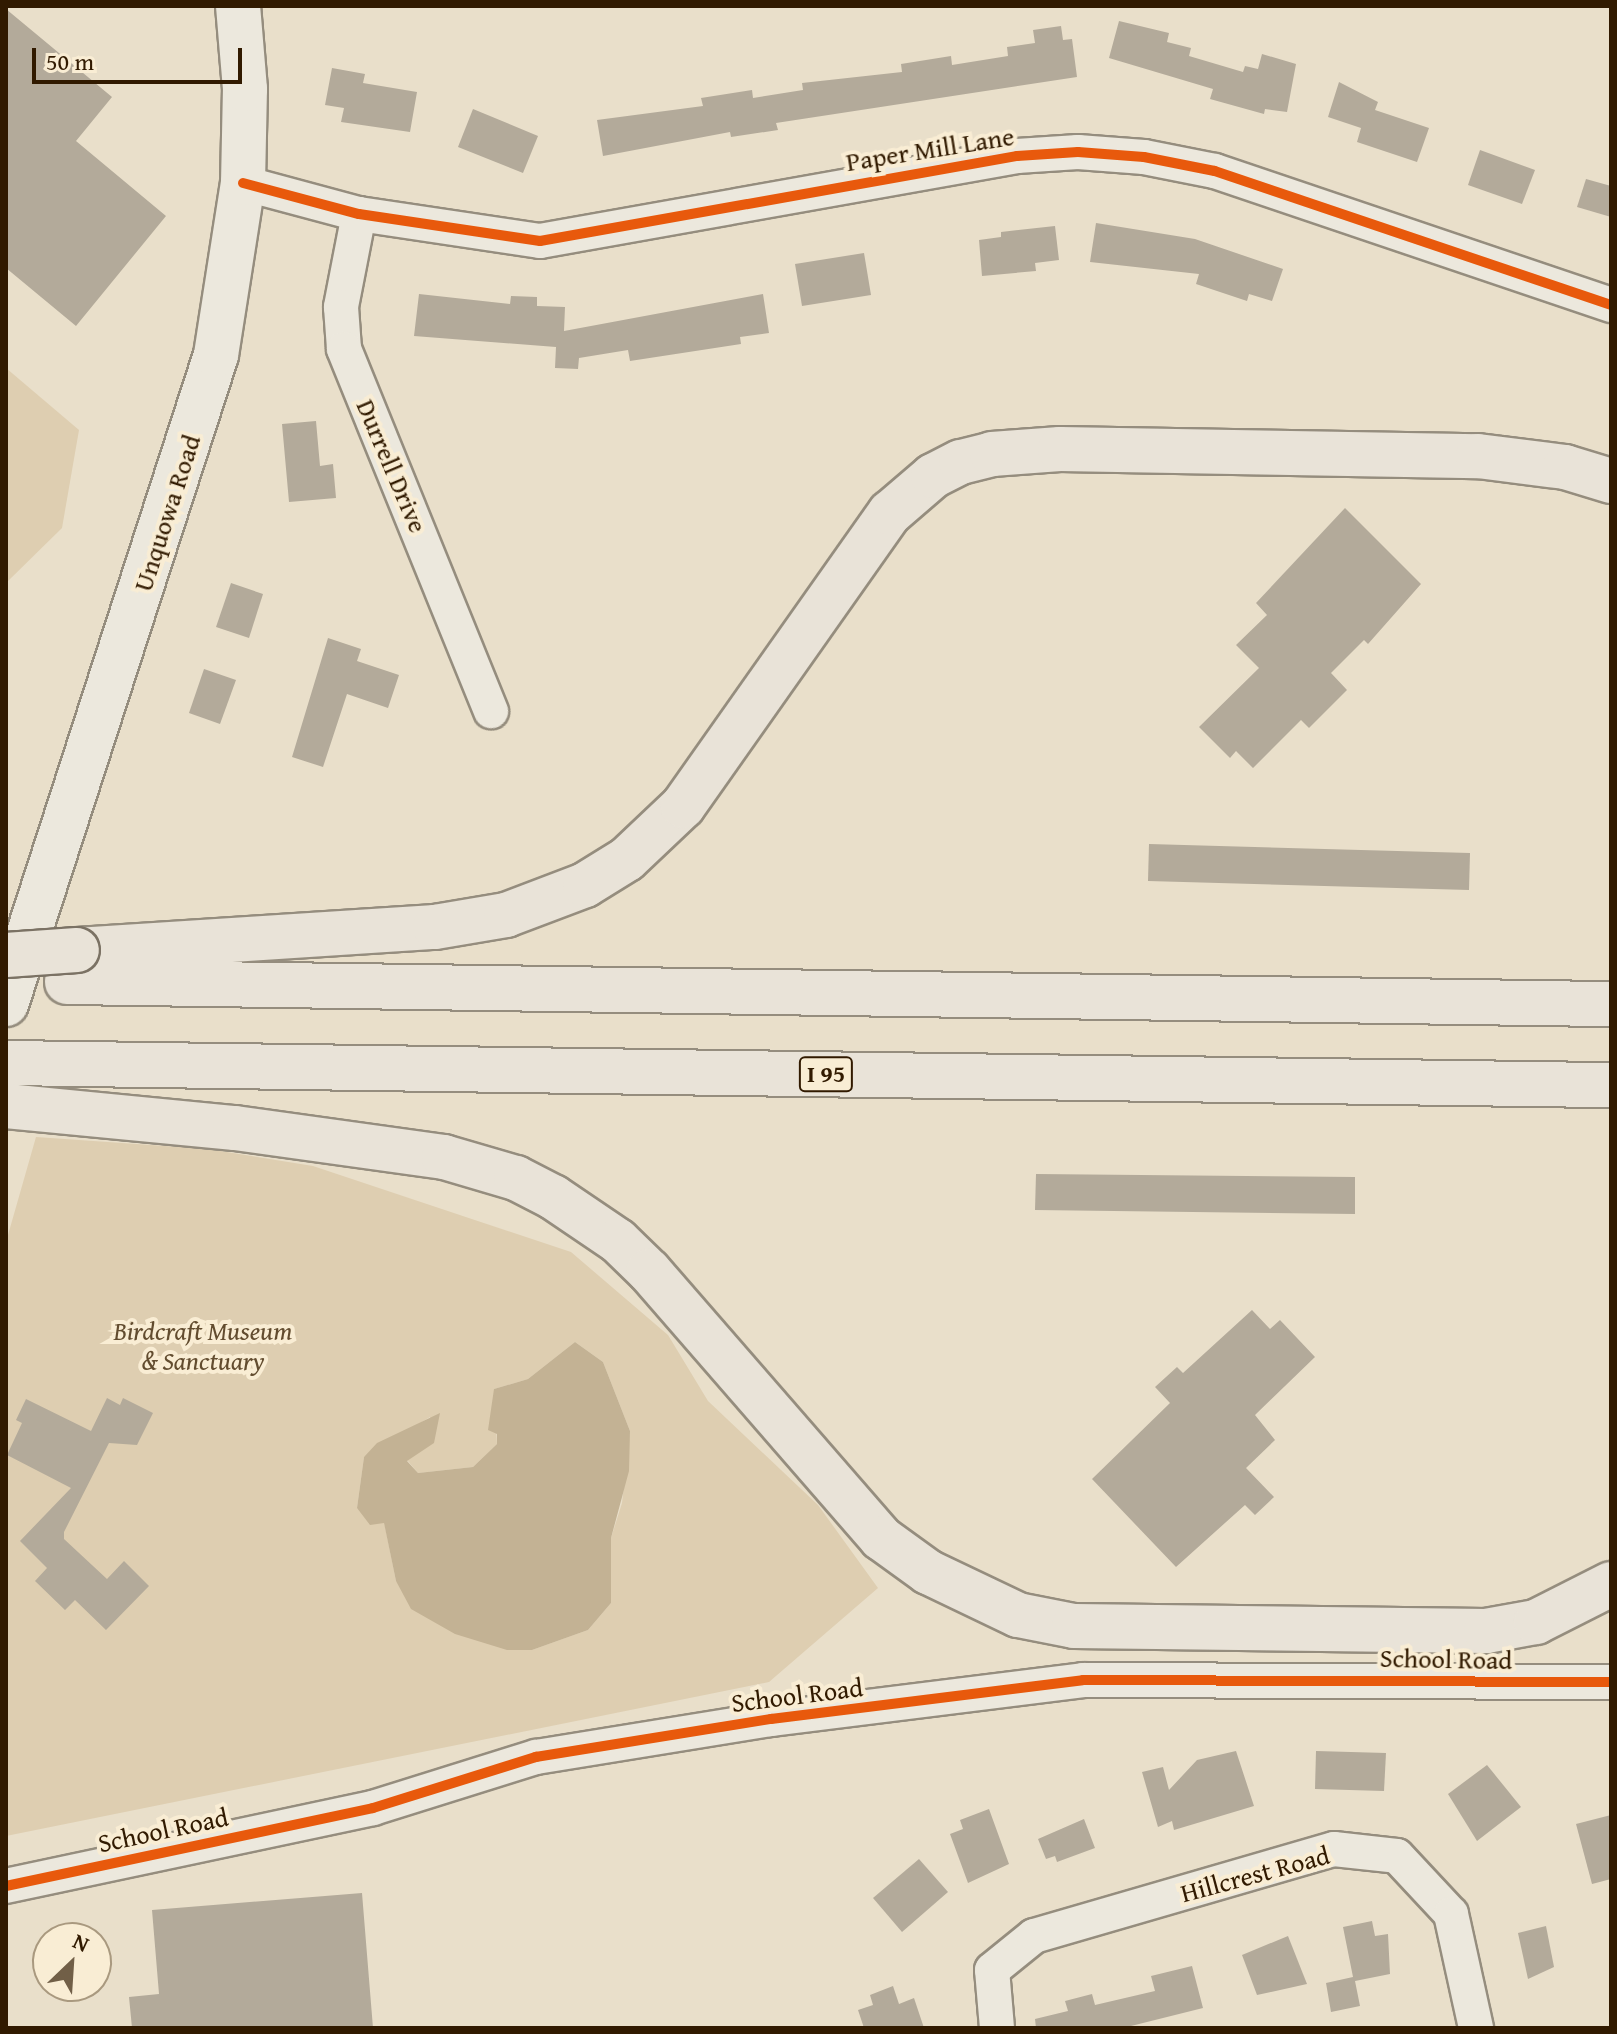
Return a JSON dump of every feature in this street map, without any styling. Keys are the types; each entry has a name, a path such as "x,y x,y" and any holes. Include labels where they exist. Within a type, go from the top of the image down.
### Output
{"highway":[{"path":"6,980 72,966 435,927 506,915 585,885 627,859 674,816 890,513 933,476 961,462 992,454 1060,449 1478,456 1565,467 1611,481"},
{"path":"6,955 72,966 1611,1004"},
{"name":"I 95","path":"24,1063 1611,1085"},
{"path":"16,1107 249,1130 444,1157 516,1178 553,1197 618,1241 649,1271 881,1538 928,1572 1018,1615 1074,1626 1486,1631 1536,1622 1611,1584"}],"street":[{"name":"Unquowa Road","path":"6,1004 203,402 226,301 243,183 245,89 238,6"},
{"name":"Paper Mill Lane","path":"243,183 359,214 540,241 1017,156 1118,155 1215,171 1611,305"},
{"name":"Durrell Drive","path":"359,214 341,307 344,349 491,711"},
{"name":"School Road","path":"6,1886 373,1808 536,1757 771,1719 1083,1680 1151,1677 1611,1682"},
{"name":"Hillcrest Road","path":"997,2028 992,1970 1034,1936 1334,1849 1397,1856 1451,1914 1476,2028"}],"green space":[{"path":"6,368 79,430 62,528 6,583"},
{"name":"Birdcraft Museum & Sanctuary","path":"36,1137 208,1149 313,1166 571,1252 668,1335 708,1401 818,1505 878,1588 769,1682 6,1836 6,1242","holes":["575,1342 603,1362 630,1431 622,1503 611,1538 611,1603 588,1630 532,1650 396,1581 384,1522 357,1508 364,1457 430,1417 430,1444 407,1460 418,1473 473,1467 497,1444 494,1389 528,1379"]}],"shaded area":[{"path":"575,1342 603,1362 630,1431 629,1471 611,1538 611,1603 588,1630 532,1650 507,1650 455,1634 411,1609 396,1581 384,1523 370,1525 357,1508 364,1457 377,1443 440,1413 434,1443 407,1461 418,1473 473,1467 497,1444 497,1434 488,1430 494,1389 528,1379"}],"building":[{"path":"6,9 112,97 76,141 166,216 76,326 6,268"},
{"path":"1119,21 1169,33 1167,42 1191,48 1189,56 1243,72 1245,66 1258,69 1262,54 1296,64 1287,112 1265,109 1264,114 1210,99 1213,89 1109,58"},
{"path":"1061,26 1063,40 1072,39 1077,77 776,123 778,130 731,137 730,132 603,156 597,120 703,106 701,98 752,90 753,98 803,90 802,83 902,72 901,64 951,56 952,65 1008,56 1007,47 1035,43 1033,30"},
{"path":"332,68 365,74 363,83 417,92 410,132 341,122 344,108 325,105"},
{"path":"1339,82 1378,102 1375,110 1429,128 1417,162 1357,142 1361,128 1328,117"},
{"path":"473,109 538,136 523,173 458,147"},
{"path":"1480,150 1535,170 1522,204 1468,185"},
{"path":"1586,179 1611,186 1611,217 1577,207"},
{"path":"1096,223 1195,239 1283,269 1272,301 1249,294 1247,301 1196,284 1199,274 1090,262"},
{"path":"1055,226 1059,260 1035,263 1036,271 982,276 979,240 1001,237 1001,232"},
{"path":"864,253 871,295 802,306 795,264"},
{"path":"419,294 510,304 511,296 537,297 537,306 565,307 564,331 763,294 769,333 740,337 741,344 630,361 628,350 579,358 578,369 555,368 556,347 414,336"},
{"path":"316,421 320,466 333,464 336,498 289,502 282,424"},
{"path":"1345,508 1421,584 1368,644 1364,640 1331,673 1347,690 1309,728 1301,720 1253,768 1236,751 1230,758 1199,727 1259,668 1236,645 1267,615 1256,603"},
{"path":"231,583 263,594 249,638 216,627"},
{"path":"328,638 361,649 357,661 399,675 388,708 347,694 323,767 292,757"},
{"path":"204,669 236,680 220,724 189,713"},
{"path":"1149,844 1470,853 1469,890 1148,881"},
{"path":"1036,1174 1355,1177 1355,1214 1035,1210"},
{"path":"1252,1310 1270,1329 1280,1320 1315,1357 1255,1415 1275,1440 1246,1468 1274,1497 1255,1515 1245,1505 1176,1567 1092,1479 1170,1403 1155,1387 1177,1367 1183,1373"},
{"path":"107,1398 120,1405 123,1398 153,1413 137,1445 109,1443 64,1532 64,1539 107,1579 124,1561 149,1586 106,1630 75,1600 65,1610 35,1581 47,1568 20,1541 71,1488 7,1455 22,1423 16,1420 26,1399 91,1431"},
{"path":"1236,1751 1254,1806 1174,1830 1172,1821 1158,1827 1142,1772 1163,1767 1169,1790 1197,1760"},
{"path":"1316,1751 1386,1753 1384,1791 1315,1789"},
{"path":"1487,1765 1521,1807 1477,1841 1448,1794"},
{"path":"989,1809 1009,1864 968,1883 950,1834 963,1829 960,1820"},
{"path":"1611,1815 1611,1879 1592,1884 1576,1824"},
{"path":"1084,1819 1095,1848 1057,1862 1055,1856 1046,1859 1038,1839"},
{"path":"919,1859 948,1892 902,1932 873,1898"},
{"path":"362,1893 373,2028 132,2028 129,1997 159,1994 152,1910"},
{"path":"1372,1921 1375,1936 1388,1934 1390,1974 1355,1981 1360,2006 1331,2012 1326,1983 1353,1977 1343,1927"},
{"path":"1546,1926 1554,1967 1528,1979 1518,1933"},
{"path":"1288,1936 1307,1984 1257,1995 1242,1955"},
{"path":"1192,1966 1203,2008 1123,2028 1036,2028 1035,2019 1068,2011 1065,2001 1092,1994 1095,2005 1155,1991 1151,1976"},
{"path":"893,1986 899,2004 914,1998 924,2028 864,2028 858,2010 873,2005 870,1995"}],"cycle path":[{"path":"243,183 359,214 540,241 1017,156 1078,152 1144,157 1215,171 1611,305"},
{"path":"6,1886 373,1808 536,1757 771,1719 1083,1680 1611,1682"}]}
